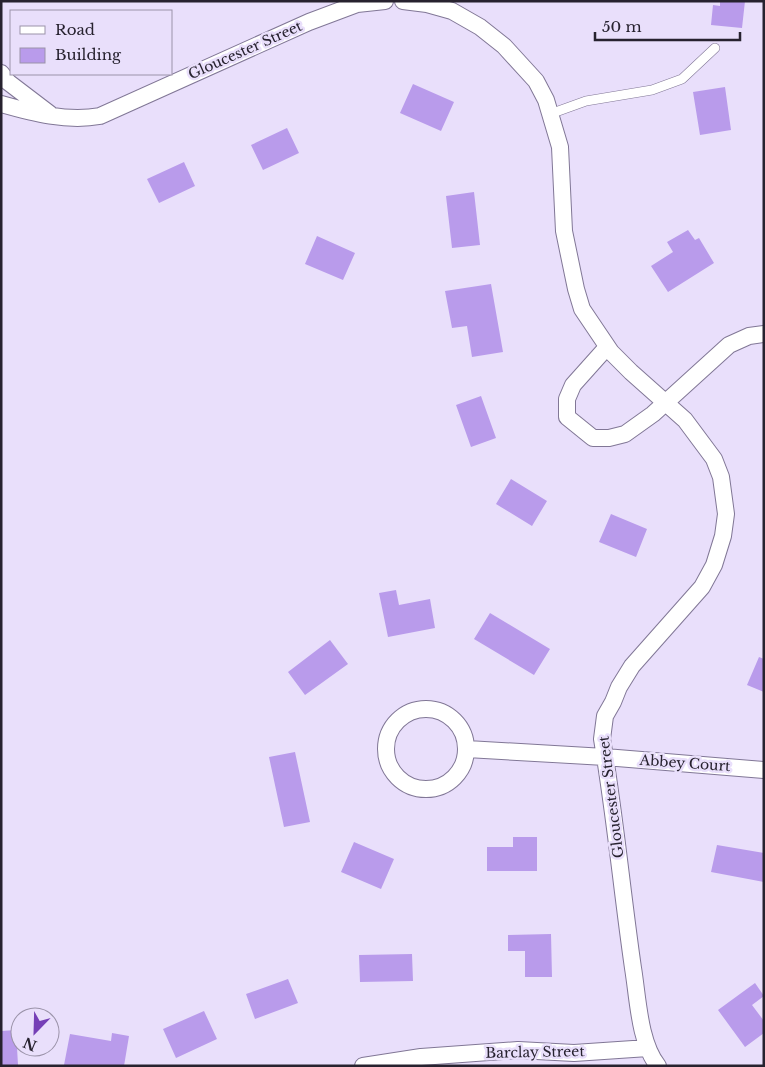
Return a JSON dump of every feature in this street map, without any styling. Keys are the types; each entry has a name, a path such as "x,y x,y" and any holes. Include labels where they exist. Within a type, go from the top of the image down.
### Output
{"street":[{"name":"Gloucester Street","path":"1,104 51,116 82,119 100,116 308,22 357,4 385,1"},
{"name":"Gloucester Street","path":"403,1 427,4 452,11 480,27 504,46 536,81 546,100 560,147 564,231 576,290 582,309 607,347 631,372 685,420 714,459 722,477 726,514 723,536 714,565 702,587 632,666 605,716 602,738 642,1029 650,1056 658,1066"},
{"path":"1,72 8,82 51,116"},
{"path":"607,347 572,385 568,399 567,417 593,438 609,438 625,434 652,414 729,345 749,336 764,334"},
{"path":"426,709 450,716 459,725 465,737 467,749 464,763 458,775 447,784 434,789 421,789 408,785 396,776 389,765 386,751 388,738 393,726 402,717 413,711 426,709"},
{"name":"Abbey Court","path":"467,749 606,757 764,770"},
{"name":"Barclay Street","path":"363,1066 421,1057 518,1050 574,1053 648,1048"}],"lane":[{"path":"550,114 586,101 652,90 682,79 716,48"}],"building":[{"path":"720,1 745,1 742,28 711,25 713,5 720,6"},
{"path":"413,84 454,102 441,131 400,113"},
{"path":"725,87 731,130 700,135 693,92"},
{"path":"287,128 299,153 263,170 251,145"},
{"path":"184,162 195,186 159,203 147,179"},
{"path":"474,192 480,245 452,248 446,196"},
{"path":"688,230 695,240 699,238 714,263 668,292 651,266 673,252 667,242"},
{"path":"317,236 355,253 343,280 305,264"},
{"path":"491,284 503,352 472,357 467,326 452,328 445,291"},
{"path":"481,396 496,438 471,447 456,405"},
{"path":"511,479 547,501 532,526 496,504"},
{"path":"611,514 647,529 636,557 599,542"},
{"path":"396,590 399,605 430,599 435,628 388,637 379,593"},
{"path":"490,613 550,649 534,675 474,639"},
{"path":"330,640 348,664 305,695 288,672"},
{"path":"759,657 764,659 764,692 747,685"},
{"path":"295,752 310,822 284,827 269,757"},
{"path":"513,837 537,837 537,871 487,871 487,847 513,847"},
{"path":"354,842 394,859 381,889 341,872"},
{"path":"717,845 764,853 764,882 711,872"},
{"path":"551,934 552,977 525,977 525,951 508,951 508,935"},
{"path":"412,954 413,981 360,982 359,955"},
{"path":"288,979 298,1003 255,1019 246,994"},
{"path":"755,983 764,996 752,1005 764,1021 764,1033 745,1047 718,1010"},
{"path":"204,1011 217,1039 176,1058 163,1029"},
{"path":"10,1030 10,1057 18,1057 18,1065 1,1066 1,1031"},
{"path":"112,1033 129,1036 124,1066 64,1065 70,1034 111,1041"}]}
